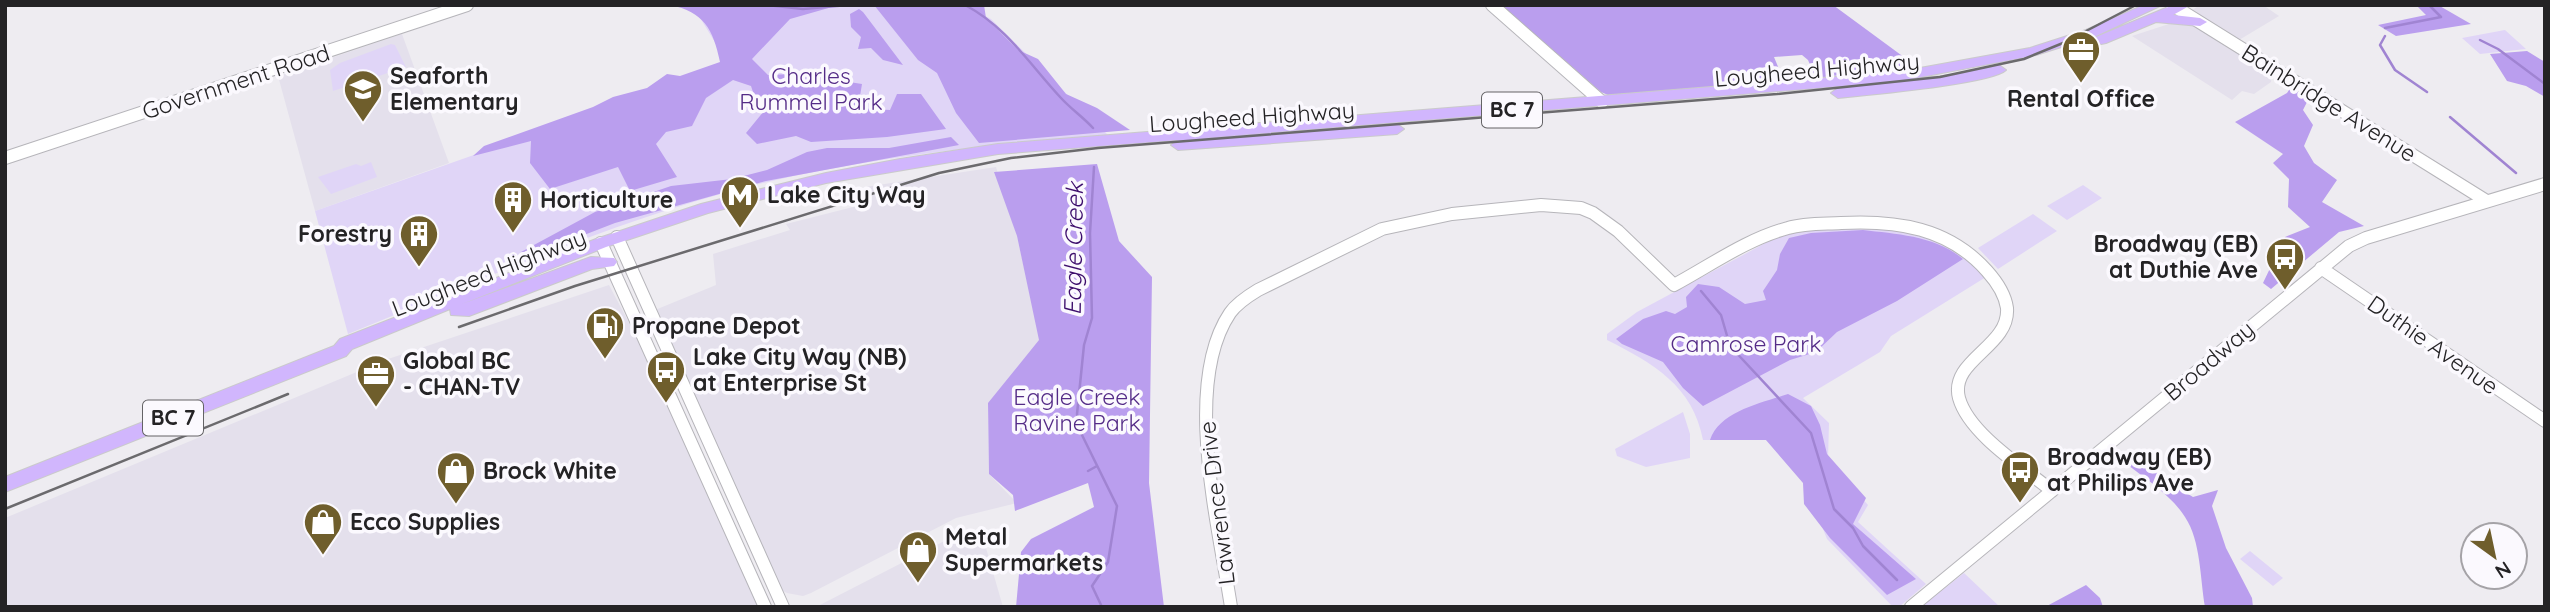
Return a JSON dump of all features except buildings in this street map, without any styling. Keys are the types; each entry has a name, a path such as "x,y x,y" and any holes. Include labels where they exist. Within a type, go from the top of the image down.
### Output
{"main road":[{"name":"Lougheed Highway","path":"5,485 340,351 346,344 756,194 888,166 989,150 1853,81 1945,69 2007,58 2178,6"},
{"name":"Lougheed Highway","path":"610,248 752,203 880,174 991,159 1872,91 1951,80 2013,66 2107,38 2156,12"},
{"path":"2156,12 2200,22"},
{"path":"457,311 469,310 591,263 610,248"},
{"name":"Lougheed Highway","path":"340,351 348,353 457,311"}],"street":[{"name":"Government Road","path":"5,158 467,5"},
{"path":"1492,5 1602,102"},
{"name":"Bainbridge Avenue","path":"2178,6 2485,200"},
{"name":"Broadway","path":"1911,607 2349,246 2366,238 2485,200 2545,184"},
{"name":"Lawrence Drive","path":"1231,607 1205,443 1205,425 1218,338 1230,313 1244,299 1368,235 1398,224 1554,204 1577,207 1598,216 1674,285 1762,239 1798,226 1893,221 1932,231 1951,240 1975,257 1995,281 2007,312 1999,338 1967,367 1957,392 1973,423 2052,491"},
{"path":"610,248 765,607"},
{"path":"610,248 783,607"},
{"name":"Duthie Avenue","path":"2321,268 2545,421"}],"shaded area":[{"path":"2200,5 2263,5 2279,16 2239,40 2192,10"},
{"path":"2175,22 2193,24 2272,73 2271,82 2254,94 2242,91 2232,100 2132,36"},
{"name":"Seaforth Elementary","path":"402,34 449,163 315,211 278,76"},
{"path":"996,167 1017,236 1040,341 988,404 989,474 1017,503 956,518 811,593 803,596 787,593 783,591 655,310 716,285 713,254 790,230 786,224 857,206 865,187"},
{"path":"609,285 644,351 759,607 5,607 5,518 388,359"},
{"path":"982,534 1003,607 816,607 956,535"}],"green space":[{"path":"670,5 839,5 790,19 752,59 768,75 819,73 823,78 862,84 858,108 890,110 897,94 921,94 946,129 887,137 811,142 796,136 757,144 746,133 769,105 754,95 751,86 733,80 706,98 692,126 666,132 656,144 677,177 630,191 618,167 550,189 530,163 531,141 473,156 484,146 593,107 613,97 647,88 667,74 680,76 720,62 710,31 699,17"},
{"name":"Charles Rummel Park","path":"684,5 965,5 991,19 1108,135 928,153 839,167 751,186 699,200 597,234 348,334 315,211 729,65 694,8"},
{"path":"874,5 984,5 986,18 1018,50 1038,59 1066,94 1097,108 1130,130 979,143 956,113 937,73 918,60"},
{"path":"1501,5 1833,5 1916,66 1816,78 1808,60 1802,55 1774,57 1784,81 1608,95 1601,92"},
{"path":"2416,5 2438,5 2471,24 2396,36 2378,25 2426,15"},
{"path":"859,9 903,65 883,60 871,48 858,49 861,37 851,27 850,14"},
{"path":"2505,30 2526,49 2480,54 2462,38"},
{"path":"391,44 395,45 406,67 333,91 330,70 340,63"},
{"path":"2527,51 2545,62 2545,97 2526,86 2507,81 2490,54"},
{"path":"2291,87 2308,100 2303,110 2313,125 2304,146 2314,163 2337,180 2322,202 2364,226 2339,232 2271,289 2263,283 2285,237 2310,227 2288,207 2289,179 2273,163 2283,154 2235,122 2287,93"},
{"path":"951,137 959,145 766,181 615,223 540,252 521,252 595,212 671,186 732,179 767,170 807,152 827,148 889,148"},
{"path":"371,162 377,177 331,194 318,177 356,164 361,166"},
{"name":"Eagle Creek Ravine Park","path":"1097,164 1119,241 1152,277 1149,483 1164,607 1016,607 1021,552 1031,539 1094,507 1088,483 1015,511 1013,495 989,474 988,403 1039,340 1017,236 994,172"},
{"path":"2083,185 2102,198 2067,220 2047,206"},
{"path":"2033,214 2057,231 1998,269 1978,248"},
{"name":"Camrose Park","path":"1816,228 1905,228 1958,251 1986,277 1891,336 1880,352 1803,398 1829,423 1828,459 1868,505 1858,522 1926,584 1899,607 1893,607 1827,539 1805,484 1766,440 1703,440 1690,405 1668,378 1640,358 1607,340 1607,334 1637,312 1771,240 1785,234"},
{"path":"1863,230 1928,241 1941,245 1963,259 1897,301 1837,332 1816,352 1790,360 1703,406 1683,388 1663,362 1616,339 1643,319 1666,311 1675,314 1687,307 1686,297 1698,284 1719,287 1745,304 1766,300 1763,291 1777,270 1780,254 1789,238 1811,233"},
{"path":"1788,394 1811,406 1820,425 1827,454 1866,498 1853,524 1916,579 1887,595 1830,538 1804,504 1803,483 1766,440 1710,440 1715,430 1732,415"},
{"path":"1683,412 1690,434 1690,458 1646,467 1617,456 1615,449"},
{"path":"2137,452 2175,486 2193,497 2218,490 2212,506 2226,548 2252,598 2253,607 2205,607 2197,549 2190,527 2173,502 2125,463"},
{"path":"2250,551 2283,578 2273,586 2240,559"},
{"path":"1964,573 2000,607 1921,607"},
{"path":"2086,585 2100,598 2103,607 2045,607"}],"waterway":[{"name":"Eagle Creek","path":"767,5 803,9 848,5"},
{"name":"Eagle Creek","path":"965,5 1006,35 1061,98 1093,128"},
{"path":"2385,28 2441,17 2429,5"},
{"path":"2385,36 2380,45 2395,70 2427,92"},
{"path":"2480,40 2498,49 2545,84"},
{"path":"2450,117 2516,173"},
{"name":"Eagle Creek","path":"1094,167 1090,233 1092,318 1084,345 1077,414 1080,431 1117,506 1108,562 1092,586 1102,607"},
{"path":"1701,291 1721,315 1730,346 1811,433 1834,509 1853,528 1863,546 1897,580"},
{"path":"1088,471 1097,466"}],"railway":[{"path":"459,327 575,286 939,173 1011,158 1098,148 1777,94 1940,77 2024,59 2063,43 2136,5"},
{"path":"5,509 288,394"}],"place":[{"name":"Rental Office","path":"2081,84"},
{"name":"Seaforth Elementary","path":"363,123"},
{"name":"Lake City Way","path":"740,229"},
{"name":"Horticulture","path":"513,234"},
{"name":"Forestry","path":"419,268"},
{"name":"Broadway (EB) at Duthie Ave","path":"2285,291"},
{"name":"Propane Depot","path":"605,360"},
{"name":"Lake City Way (NB) at Enterprise St","path":"666,404"},
{"name":"Global BC - CHAN-TV","path":"376,408"},
{"name":"Broadway (EB) at Philips Ave","path":"2020,504"},
{"name":"Brock White","path":"456,505"},
{"name":"Ecco Supplies","path":"323,556"},
{"name":"Metal Supermarkets","path":"918,584"}]}
